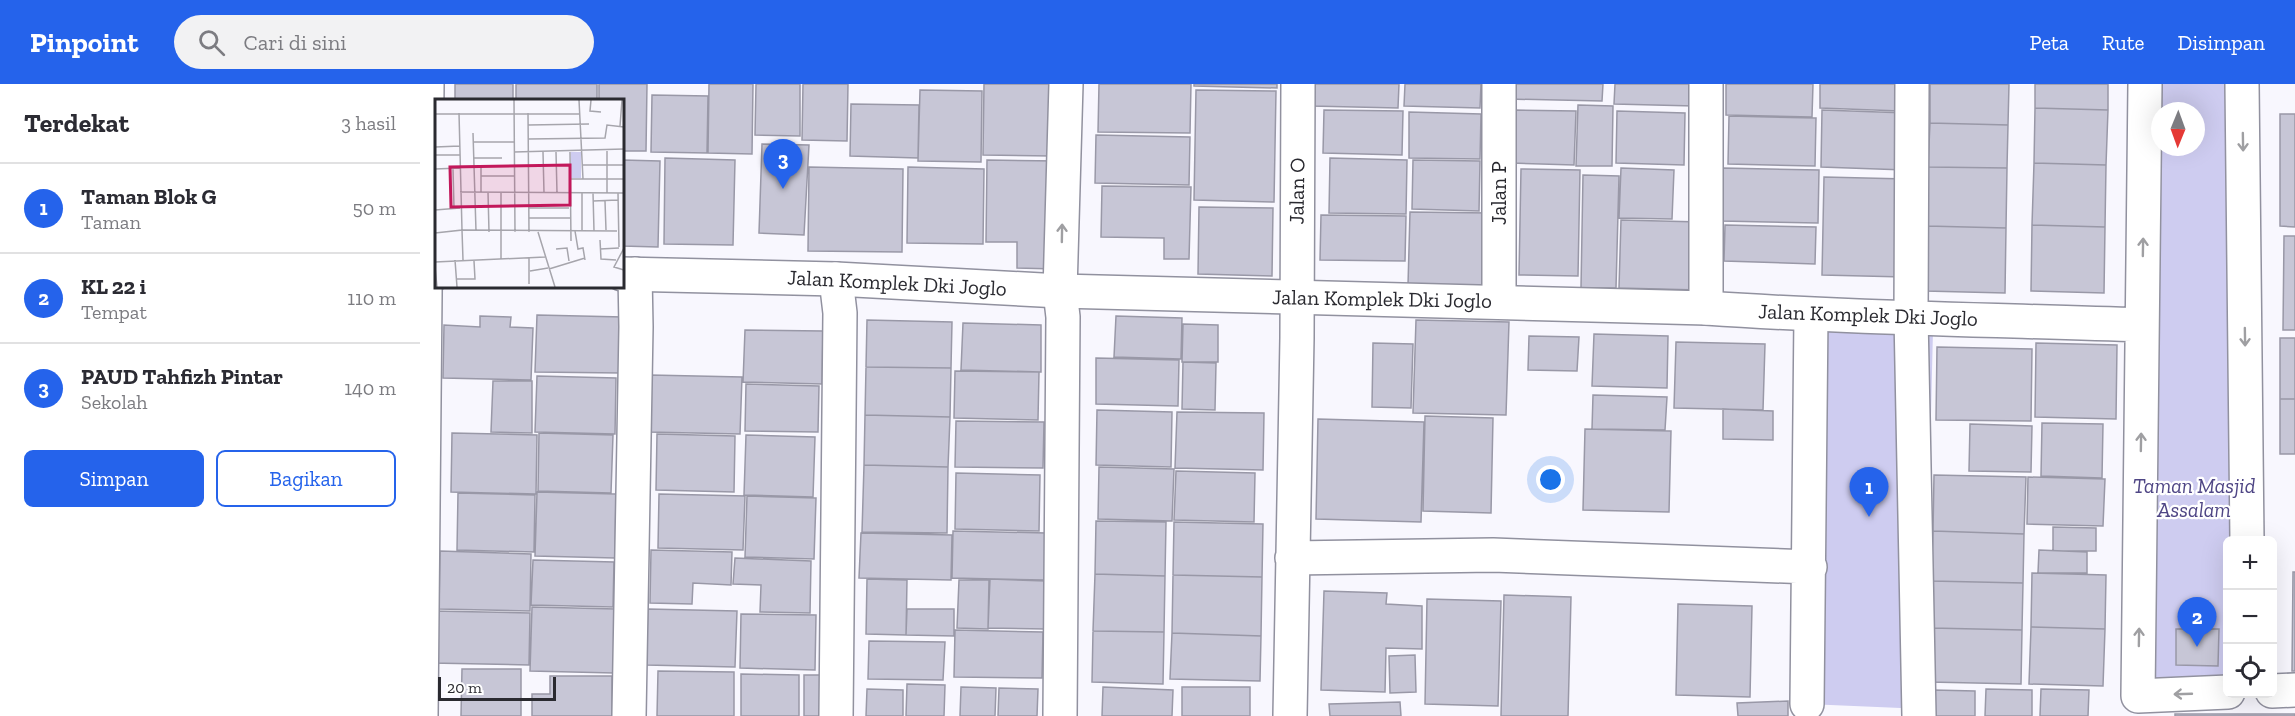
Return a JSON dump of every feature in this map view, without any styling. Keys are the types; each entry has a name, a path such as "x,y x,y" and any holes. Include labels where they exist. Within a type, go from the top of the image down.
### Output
{"street":[{"path":"421,716 427,84"},
{"path":"1060,716 1063,328 1060,291 1066,84"},
{"name":"Jalan O","path":"1290,716 1298,84"},
{"name":"Jalan P","path":"1498,302 1499,84"},
{"path":"1706,84 1706,308"},
{"path":"1912,84 1911,316 1920,716"},
{"path":"2145,84 2138,706 2223,693"},
{"path":"2242,84 2247,536"},
{"path":"629,274 636,339 629,716"},
{"name":"Jalan Komplek Dki Joglo","path":"629,274 836,279 1060,291 1706,308 1811,315 1911,316 2142,325"},
{"path":"836,279 840,313 836,716"},
{"path":"1807,704 1811,315"},
{"path":"1292,558 1493,555 1810,567"},
{"path":"2277,691 2295,690"}],"green space":[{"name":"Taman Masjid Assalam","path":"2145,84 2242,84 2247,536 2223,536 2223,692 2138,696"},
{"path":"1813,323 1933,330 1924,709 1807,704"}],"building":[{"path":"455,84 513,84 513,99 455,99"},
{"path":"516,84 597,84 597,99 516,99"},
{"path":"599,84 647,84 646,151 624,151 624,99 599,99"},
{"path":"709,84 753,84 752,154 708,153"},
{"path":"756,84 800,84 800,136 755,135"},
{"path":"803,84 848,84 847,141 802,140"},
{"path":"984,84 1052,84 1051,156 983,155"},
{"path":"1099,84 1191,84 1190,133 1098,132"},
{"path":"1194,84 1277,84 1277,88 1194,86"},
{"path":"1312,84 1399,84 1398,108 1311,106"},
{"path":"1405,84 1481,84 1480,108 1404,106"},
{"path":"1508,84 1603,84 1602,101 1508,99"},
{"path":"1615,84 1694,84 1694,106 1614,104"},
{"path":"1726,84 1813,84 1812,117 1726,115"},
{"path":"1820,84 1901,84 1900,111 1820,108"},
{"path":"1930,84 2009,84 2008,125 1930,123"},
{"path":"2035,84 2108,84 2108,110 2035,108"},
{"path":"920,90 982,91 981,162 918,161"},
{"path":"1196,90 1276,91 1274,202 1194,200"},
{"path":"652,95 708,96 707,153 651,152"},
{"path":"851,104 919,105 918,158 850,156"},
{"path":"1578,105 1613,106 1612,166 1576,166"},
{"path":"2035,108 2108,110 2106,165 2034,163"},
{"path":"1324,110 1403,111 1402,155 1323,153"},
{"path":"1514,110 1576,111 1574,165 1512,163"},
{"path":"1822,110 1907,113 1905,170 1821,167"},
{"path":"1617,111 1685,113 1684,165 1616,163"},
{"path":"1409,112 1481,114 1480,159 1409,158"},
{"path":"2280,114 2295,114 2295,227 2280,226"},
{"path":"1729,116 1816,118 1815,166 1728,164"},
{"path":"1930,123 2008,125 2007,168 1928,167"},
{"path":"1096,135 1190,137 1189,185 1095,183"},
{"path":"762,144 809,145 804,235 759,233"},
{"path":"665,158 735,160 733,245 664,244"},
{"path":"1330,158 1407,160 1406,214 1329,213"},
{"path":"624,160 660,161 658,247 624,246"},
{"path":"987,160 1057,161 1055,269 1017,268 1017,242 986,242"},
{"path":"1413,160 1480,161 1479,211 1412,209"},
{"path":"2034,163 2106,165 2105,227 2032,225"},
{"path":"809,167 903,169 902,252 808,251"},
{"path":"908,167 984,169 983,244 907,243"},
{"path":"1928,167 2007,168 2006,228 1927,226"},
{"path":"1621,168 1674,170 1672,219 1619,218"},
{"path":"1723,168 1819,170 1818,223 1721,221"},
{"path":"1521,169 1580,170 1578,276 1519,275"},
{"path":"1583,175 1619,176 1616,288 1581,288"},
{"path":"1824,177 1906,179 1904,277 1822,275"},
{"path":"1102,186 1191,187 1189,259 1164,259 1164,238 1101,237"},
{"path":"1199,207 1273,208 1272,276 1198,274"},
{"path":"1410,212 1490,213 1488,287 1408,285"},
{"path":"1321,215 1406,216 1405,261 1320,260"},
{"path":"1621,220 1700,222 1699,290 1619,288"},
{"path":"1725,225 1816,227 1815,264 1724,261"},
{"path":"2032,225 2105,227 2104,293 2031,291"},
{"path":"1927,226 2006,228 2005,293 1925,291"},
{"path":"2284,236 2295,236 2295,330 2283,330"},
{"path":"537,315 623,317 621,373 535,372"},
{"path":"480,316 511,317 510,327 533,328 531,380 443,378 444,325 480,327"},
{"path":"1116,316 1182,318 1181,359 1114,357"},
{"path":"867,320 952,322 951,368 866,367"},
{"path":"1416,320 1509,322 1506,415 1413,413"},
{"path":"963,323 1041,325 1041,372 961,370"},
{"path":"1183,324 1218,325 1218,362 1182,362"},
{"path":"745,330 823,331 822,384 743,382"},
{"path":"1594,334 1668,336 1667,388 1592,386"},
{"path":"1529,336 1579,337 1577,371 1528,370"},
{"path":"2280,338 2295,338 2295,399 2280,399"},
{"path":"1676,342 1765,344 1763,410 1674,408"},
{"path":"1373,343 1413,344 1411,408 1372,407"},
{"path":"2036,343 2117,345 2116,419 2035,417"},
{"path":"1937,347 2032,349 2031,421 1936,420"},
{"path":"1096,358 1179,360 1178,406 1096,404"},
{"path":"1183,362 1216,363 1215,410 1182,409"},
{"path":"866,367 951,368 950,417 865,415"},
{"path":"955,371 1039,372 1038,420 954,418"},
{"path":"650,375 742,377 740,434 648,432"},
{"path":"537,376 616,378 615,434 535,432"},
{"path":"493,381 532,381 532,433 491,432"},
{"path":"746,384 819,386 818,432 745,431"},
{"path":"1593,395 1667,397 1665,430 1592,429"},
{"path":"2280,399 2295,399 2295,454 2280,454"},
{"path":"1723,409 1773,411 1773,440 1723,439"},
{"path":"1097,410 1172,412 1171,467 1096,465"},
{"path":"1177,412 1264,413 1263,470 1175,468"},
{"path":"865,415 950,417 948,467 864,465"},
{"path":"1425,416 1493,418 1491,513 1423,511"},
{"path":"1318,419 1424,422 1421,522 1316,519"},
{"path":"956,421 1044,422 1043,468 955,467"},
{"path":"2042,423 2103,424 2102,478 2041,476"},
{"path":"1970,424 2032,426 2031,472 1969,471"},
{"path":"1585,429 1671,431 1669,512 1583,510"},
{"path":"452,433 537,435 536,494 451,492"},
{"path":"539,433 613,435 611,493 538,491"},
{"path":"657,434 735,436 734,492 656,490"},
{"path":"746,435 815,437 813,497 744,495"},
{"path":"864,465 948,467 947,533 862,532"},
{"path":"1099,467 1174,469 1172,521 1098,519"},
{"path":"1176,471 1255,473 1254,522 1174,520"},
{"path":"956,473 1040,475 1039,531 955,529"},
{"path":"1934,475 2026,477 2024,534 1933,531"},
{"path":"2028,477 2105,479 2103,526 2027,524"},
{"path":"537,492 616,494 615,558 535,556"},
{"path":"458,493 535,495 534,552 457,550"},
{"path":"659,494 745,496 743,550 658,548"},
{"path":"747,496 816,498 814,559 745,557"},
{"path":"1096,521 1166,522 1165,576 1095,574"},
{"path":"1174,522 1263,524 1262,577 1173,575"},
{"path":"2053,527 2096,528 2096,551 2053,551"},
{"path":"953,531 1046,533 1045,580 952,578"},
{"path":"1933,531 2024,534 2023,583 1931,581"},
{"path":"861,533 952,535 951,580 859,578"},
{"path":"651,550 732,552 731,585 693,583 692,604 650,603"},
{"path":"2039,550 2087,552 2087,573 2038,573"},
{"path":"440,551 531,554 530,611 439,609"},
{"path":"735,558 811,561 810,613 760,612 761,585 733,584"},
{"path":"533,560 614,562 613,607 531,605"},
{"path":"2293,572 2295,572 2295,671 2292,671"},
{"path":"2032,573 2106,575 2105,629 2031,627"},
{"path":"1095,574 1165,576 1164,632 1093,631"},
{"path":"1173,575 1262,577 1261,636 1172,633"},
{"path":"867,579 907,580 906,635 866,634"},
{"path":"990,579 1046,581 1045,629 988,628"},
{"path":"959,580 989,580 988,629 957,628"},
{"path":"1931,581 2023,583 2022,630 1931,628"},
{"path":"1324,591 1387,593 1386,604 1422,606 1422,649 1386,648 1385,692 1321,690"},
{"path":"1504,595 1571,597 1568,716 1501,716"},
{"path":"1427,599 1501,601 1498,706 1425,704"},
{"path":"1678,604 1752,606 1750,697 1676,695"},
{"path":"532,607 616,609 614,673 530,671"},
{"path":"648,609 737,611 735,667 646,665"},
{"path":"907,609 954,609 954,636 906,635"},
{"path":"432,611 530,613 529,665 431,663"},
{"path":"741,614 816,615 815,670 740,668"},
{"path":"2031,627 2105,629 2103,686 2029,684"},
{"path":"1931,628 2022,630 2021,684 1929,682"},
{"path":"2176,629 2219,629 2218,666 2176,665"},
{"path":"955,630 1043,632 1042,678 954,677"},
{"path":"1093,631 1164,632 1163,684 1092,682"},
{"path":"1172,633 1261,636 1260,681 1170,679"},
{"path":"869,641 945,642 943,680 868,679"},
{"path":"1415,655 1416,692 1390,693 1389,656"},
{"path":"462,669 521,669 521,716 461,716"},
{"path":"658,671 734,672 734,716 657,716"},
{"path":"741,674 799,675 799,716 741,716"},
{"path":"804,675 829,675 828,716 804,716"},
{"path":"550,676 612,676 612,716 532,716 532,694 550,694"},
{"path":"907,684 945,685 944,716 906,716"},
{"path":"961,687 996,688 995,716 960,716"},
{"path":"1103,687 1173,690 1172,716 1102,716"},
{"path":"1182,687 1250,687 1250,716 1182,716"},
{"path":"999,688 1038,689 1037,716 998,716"},
{"path":"867,689 903,690 903,716 866,716"},
{"path":"1986,689 2032,690 2032,716 1985,716"},
{"path":"2041,689 2089,690 2088,716 2040,716"},
{"path":"1933,690 1975,691 1975,716 1933,716"},
{"path":"1788,701 1788,716 1738,716 1737,703"},
{"path":"1400,702 1401,716 1330,716 1329,704"},
{"path":"2175,714 2295,714 2295,716 2175,716"}],"place":[{"name":"PAUD Tahfizh Pintar","path":"783,189"},
{"name":"Taman Blok G","path":"1869,517"},
{"name":"KL 22 i","path":"2197,647"}]}
